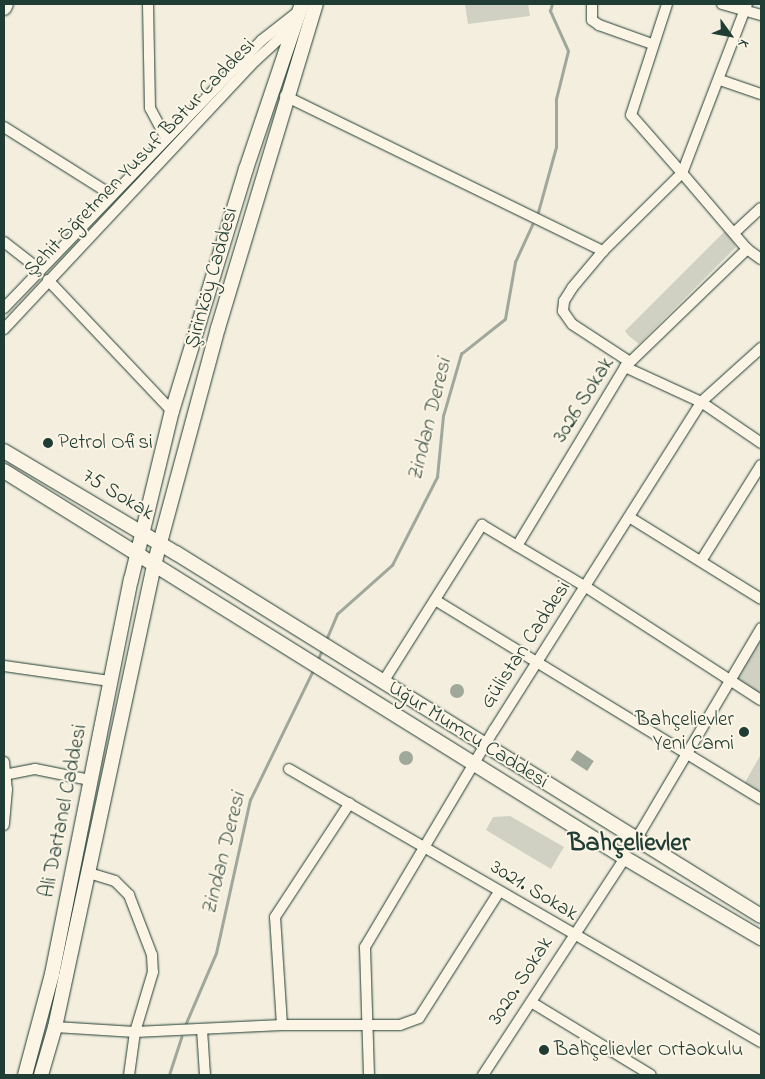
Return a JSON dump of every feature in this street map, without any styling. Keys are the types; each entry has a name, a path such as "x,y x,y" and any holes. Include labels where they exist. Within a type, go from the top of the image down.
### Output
{"main road":[{"path":"4,8 6,4"},
{"name":"Şirinköy Caddesi","path":"154,565 218,328 286,96 305,14"},
{"name":"Şirinköy Caddesi","path":"137,553 172,411 246,169 305,14"},
{"name":"75 Sokak","path":"4,451 160,543"},
{"name":"75 Sokak","path":"4,471 154,565"},
{"name":"Uğur Mumcu Caddesi","path":"160,543 761,916"},
{"name":"Ali Dartanel Caddesi","path":"25,1075 52,974 137,553"},
{"name":"Uğur Mumcu Caddesi","path":"154,565 626,858 761,938"},
{"name":"Ali Dartanel Caddesi","path":"41,1075 55,1027 154,565"}],"street":[{"path":"148,4 150,108 166,138"},
{"path":"592,4 592,20 599,25 652,44"},
{"path":"667,4 652,44 631,115 735,232 747,249 761,259"},
{"path":"722,4 746,7 761,15"},
{"path":"746,7 720,80 682,173 603,251 572,288 564,301 563,311 572,324 628,364 701,402 761,443"},
{"name":"Şehit Öğretmen Yusuf Batur Caddesi","path":"4,308 262,40 305,14"},
{"name":"Şehit Öğretmen Yusuf Batur Caddesi","path":"4,329 255,61 305,14"},
{"path":"720,80 761,94"},
{"path":"286,96 603,251"},
{"path":"4,128 112,195"},
{"path":"735,232 761,208"},
{"path":"4,242 40,270"},
{"name":"3026 Sokak","path":"517,546 628,364 747,249"},
{"path":"48,280 172,411"},
{"name":"Gülistan Caddesi","path":"369,1075 365,947 474,762 701,402 761,348"},
{"path":"700,560 761,464"},
{"path":"629,517 761,599"},
{"path":"383,682 482,525 586,587 761,700"},
{"path":"435,600 537,660 761,799"},
{"path":"637,838 728,680 761,628"},
{"path":"4,666 110,681"},
{"path":"4,762 4,825"},
{"path":"5,774 35,769 90,780"},
{"name":"3021. Sokak","path":"289,769 350,803 422,848 573,936 761,1042"},
{"path":"282,1025 275,917 350,803"},
{"name":"3020. Sokak","path":"483,1075 626,858"},
{"path":"89,873 115,881 129,895 152,956 153,972 135,1032 129,1075"},
{"path":"55,1027 135,1032 282,1025 366,1027 400,1025 418,1018 498,892"},
{"path":"531,1002 651,1075"},
{"path":"202,1030 205,1075"}],"shaded area":[{"path":"465,4 528,4 530,16 468,24"},
{"path":"724,232 728,233 736,247 639,344 629,336 625,331"},
{"path":"761,640 761,695 736,681"},
{"path":"454,684 460,684 464,691 460,698 454,698 450,694 450,688"},
{"path":"577,750 594,761 587,771 570,760"},
{"path":"403,751 409,751 413,758 409,765 403,765 399,761 399,755"},
{"path":"761,754 761,796 743,786"},
{"path":"510,816 564,847 551,869 486,830 493,817"}],"waterway":[{"name":"Zindan Deresi","path":"538,212 556,147 556,99 568,51 550,11 552,4"},
{"name":"Zindan Deresi","path":"326,640 337,614 392,565 437,477 443,416 461,354 505,319 515,262 532,225"},
{"name":"Zindan Deresi","path":"318,659 322,650"},
{"name":"Zindan Deresi","path":"186,1023 216,953 250,800 313,670"},
{"name":"Zindan Deresi","path":"169,1075 181,1037"}],"place":[{"name":"Petrol Ofisi","path":"48,443"},
{"name":"Bahçelievler Yeni Cami","path":"744,732"},
{"name":"Bahçelievler Ortaokulu","path":"544,1050"}],"district":[{"name":"Bahçelievler","path":"629,845"}]}
